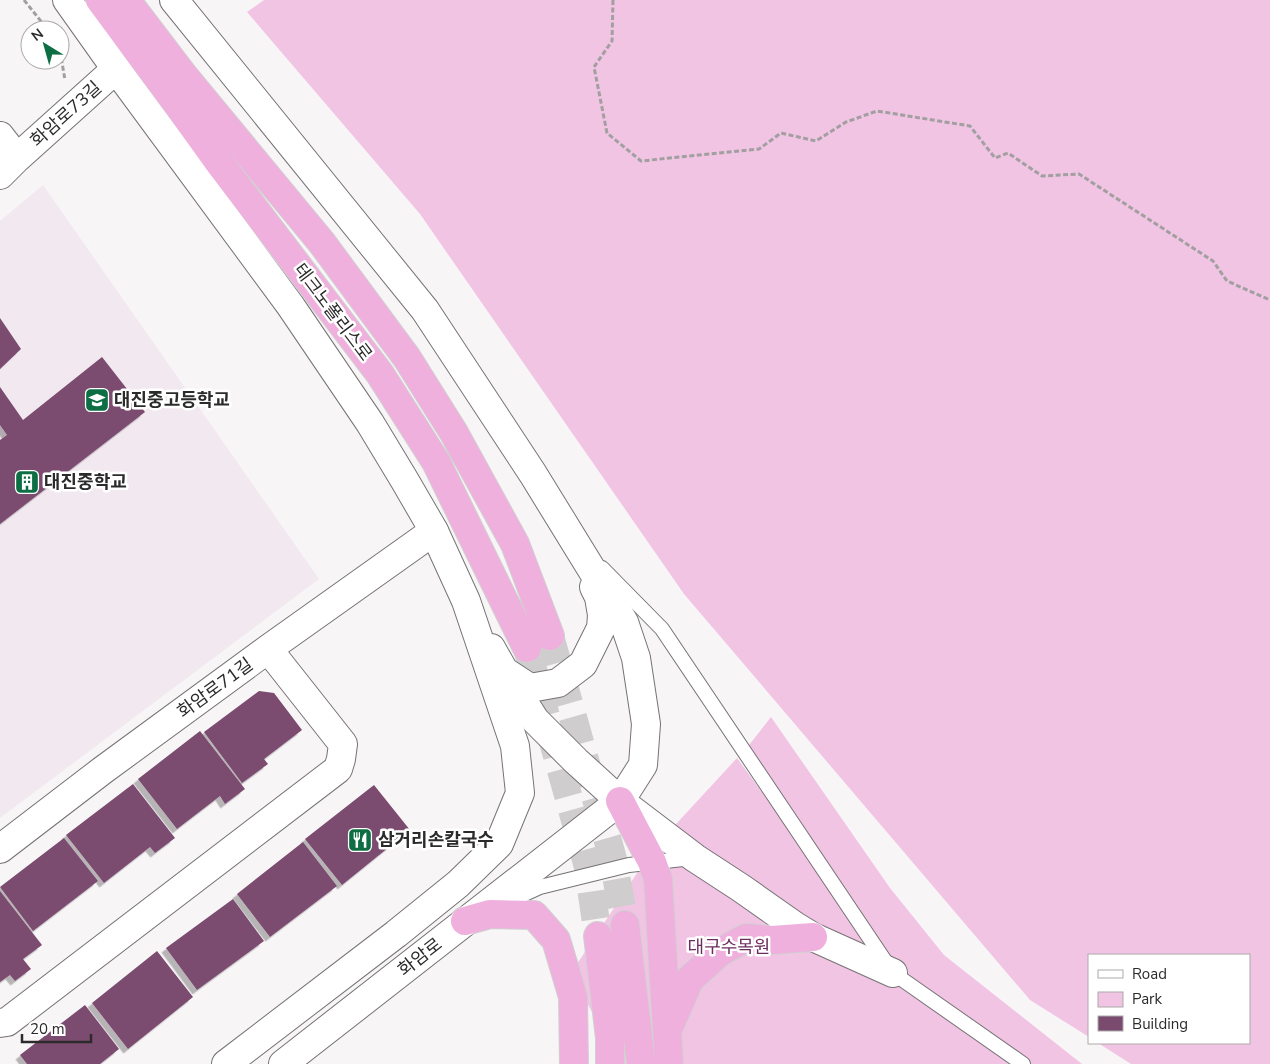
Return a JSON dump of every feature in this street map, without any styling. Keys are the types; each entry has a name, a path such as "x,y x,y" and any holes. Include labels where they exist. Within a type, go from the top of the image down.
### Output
{"highway":[{"name":"테크노폴리스로","path":"100,0 217,160 380,374 436,462 539,642 515,544 454,433 407,358 322,243 184,76 126,0"},
{"path":"620,801 652,862 658,879 669,1064"},
{"path":"466,921 490,914 534,915 556,940 573,997 574,1064"},
{"path":"625,925 641,1064"},
{"path":"598,936 610,1038 610,1064"},
{"path":"667,1030 690,979 720,952 746,938 772,940 813,938"}],"main road":[{"path":"68,0 116,69 290,305 370,423 434,531 466,600 504,672 535,720 620,801 695,858 742,888 813,938 892,972"},
{"path":"181,2 425,310 573,538 599,597 602,615 601,628 583,664 558,683 530,688 504,672"},
{"name":"화암로73길","path":"0,136 8,166 116,69"},
{"name":"화암로71길","path":"0,849 103,770 268,649 434,531"},
{"name":"화암로","path":"283,1064 620,801 643,765 646,724 636,658 624,622 573,538"},
{"name":"화암로","path":"226,1064 396,934 458,884 500,844 520,793 515,746 466,600"},
{"path":"0,1023 6,1022 338,769 342,744 268,649"}],"lane":[{"path":"573,538 662,629 892,972 1023,1064"},
{"path":"466,921 540,887 629,864 695,858"}],"path":[{"path":"24,0 40,20"},
{"path":"613,0 612,41 594,67 607,133 641,161 759,149 781,133 816,141 846,122 877,111 970,126 995,158 1008,153 1042,176 1079,174 1213,261 1227,281 1270,300"},
{"path":"63,70 66,87"}],"shaded area":[{"name":"대진중고등학교","path":"43,185 319,579 0,818 0,221"}],"green space":[{"path":"264,0 1270,0 1270,1064 1131,1064 1100,1044 1250,1044 1250,954 1088,954 1088,1036 1030,1000 684,594 420,214 247,12"},
{"name":"대구수목원","path":"771,717 890,888 944,955 1082,1064 620,1064 571,973 653,849 737,758 874,946 742,754"}],"building":[{"path":"0,318 21,349 0,369"},
{"name":"대진중학교","path":"102,357 145,412 0,524 0,440 7,435 0,425 0,387 23,420"},
{"path":"259,691 274,693 302,730 264,759 268,764 242,783 204,732"},
{"path":"200,731 245,789 225,804 220,796 177,829 138,779"},
{"path":"133,784 175,838 155,853 150,847 104,883 66,835"},
{"path":"374,785 410,830 342,885 305,839"},
{"path":"64,838 98,881 33,931 0,887"},
{"path":"303,842 337,886 270,937 237,894"},
{"path":"0,891 42,945 23,959 31,969 15,981 10,975 0,982"},
{"path":"233,899 264,941 197,990 166,948"},
{"path":"157,951 193,997 128,1049 92,1003"},
{"path":"85,1005 119,1049 100,1064 27,1064 20,1055"}],"tunnel":[{"path":"550,636 613,859 625,925"},
{"path":"527,648 588,867 598,936"}],"place":[{"name":"대진중고등학교","path":"97,400"},
{"name":"대진중학교","path":"27,482"},
{"name":"삼거리손칼국수","path":"360,840"}]}
